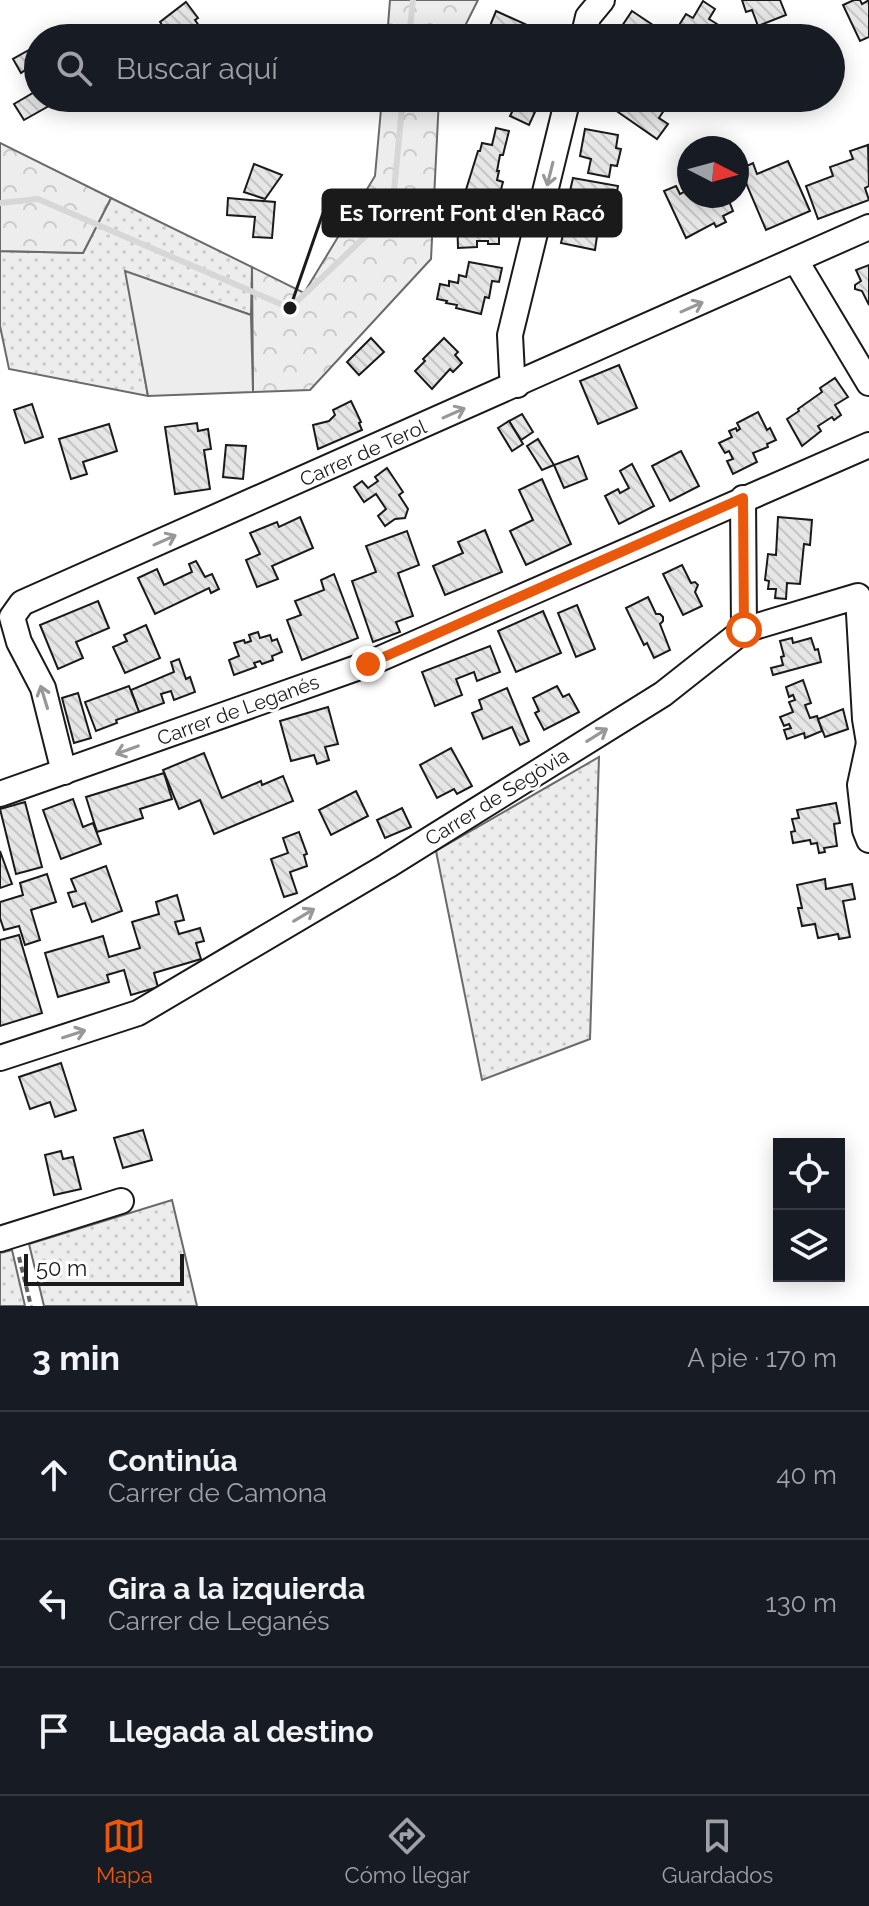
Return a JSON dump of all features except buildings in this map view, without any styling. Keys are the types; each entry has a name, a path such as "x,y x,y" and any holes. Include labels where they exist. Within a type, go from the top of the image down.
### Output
{"street":[{"path":"586,24 588,17 602,0"},
{"path":"517,385 512,374 510,335 565,112"},
{"name":"Carrer de Terol","path":"64,772 43,688 19,642 12,617 22,603 869,227"},
{"path":"796,261 869,383"},
{"name":"Carrer de Leganés","path":"0,794 368,664 869,445"},
{"path":"743,498 744,630"},
{"name":"Carrer de Segòvia","path":"0,1058 138,1013 387,866 663,694 744,630 858,596 869,743 860,785 869,840"},
{"path":"7,1237 121,1201"}],"path":[{"path":"7,1237 31,1306"}],"green space":[{"path":"390,0 478,0 466,24 388,24"},
{"path":"381,112 438,112 431,259 310,390 253,392 252,267 304,293 375,176"},
{"path":"0,143 111,198 83,253 0,251"},
{"path":"111,198 252,267 251,315 126,272 148,396 9,369 0,326 0,251 83,253"},
{"path":"599,757 590,1039 482,1080 436,851"},
{"path":"172,1200 197,1306 44,1306 29,1244"},
{"path":"12,1250 25,1306 0,1306 0,1253"}],"shaded area":[{"path":"125,271 251,315 253,392 148,396"}],"waterway":[{"path":"410,24 413,0"},
{"path":"0,203 38,199 290,308 392,211 402,112"}],"place":[{"name":"Es Torrent Font d'en Racó","path":"290,308"}],"route":[{"path":"368,664 743,498 744,630"}]}
